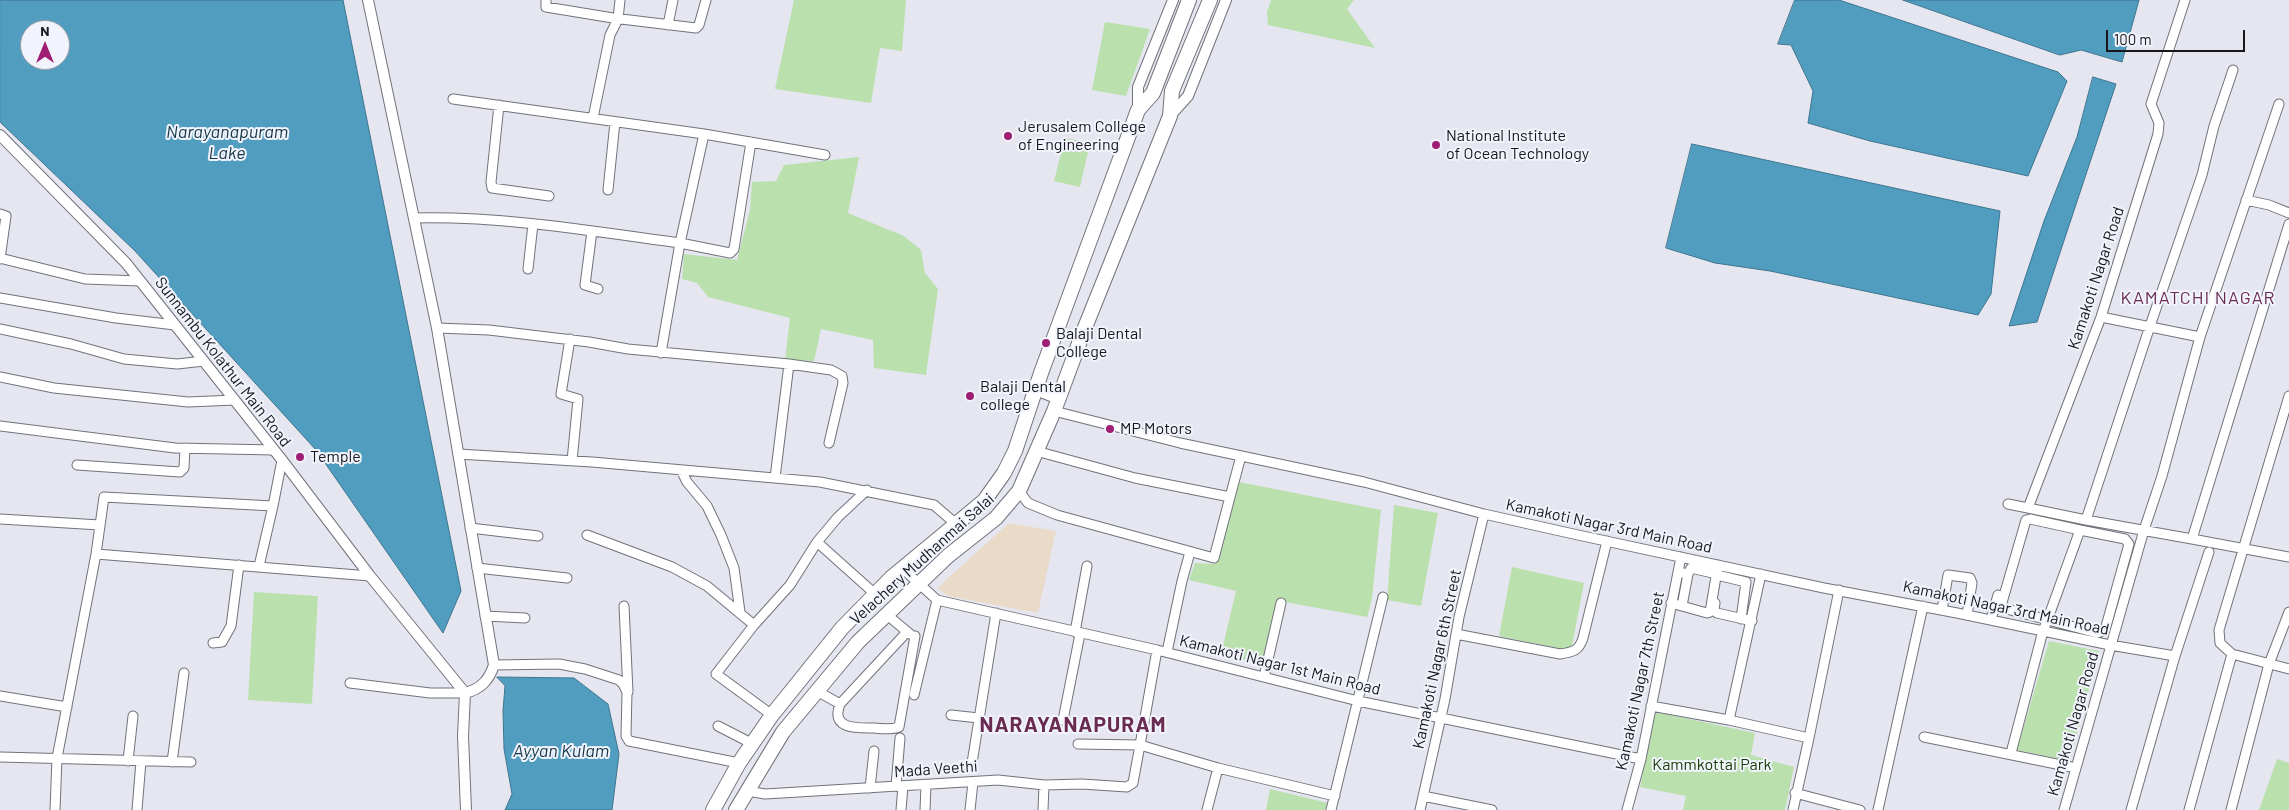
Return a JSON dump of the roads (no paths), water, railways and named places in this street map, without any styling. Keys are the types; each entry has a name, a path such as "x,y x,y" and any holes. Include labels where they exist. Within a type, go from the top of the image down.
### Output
{"main road":[{"path":"1138,110 1153,94 1189,0"},
{"name":"Velachery Mudhanmai Salai","path":"736,810 783,732 858,642 948,556 996,518 1019,491 1054,411 1084,330 1170,116 1172,91 1210,0"},
{"name":"Velachery Mudhanmai Salai","path":"713,810 739,763 772,715 842,628 874,593 984,501 1004,473 1015,451 1036,388 1121,161 1138,110"},
{"path":"1036,388 1059,397"}],"street":[{"path":"350,683 430,693 465,693 477,690 483,684 491,674 494,664 437,328 368,0"},
{"path":"546,0 546,7 618,19 696,28 699,25 706,0"},
{"path":"593,118 610,35 618,19 620,0"},
{"path":"668,25 673,0"},
{"path":"1138,110 1138,87 1171,0"},
{"path":"1170,116 1188,96 1226,0"},
{"name":"Kamakoti Nagar Road","path":"2028,508 2101,317 2158,134 2159,123 2151,104 2185,0"},
{"path":"2086,520 2202,175 2214,126 2233,70"},
{"path":"452,99 704,134 825,155"},
{"name":"Kamakoti Nagar Road","path":"2064,810 2110,645 2162,476 2200,337 2279,104"},
{"path":"499,105 491,182 492,188 549,196"},
{"path":"608,190 615,122"},
{"path":"661,352 680,243 704,134"},
{"name":"Sunnambu Kolathur Main Road","path":"0,136 126,263 282,460 370,576 465,693"},
{"path":"414,218 463,217 533,224 680,243 732,252 752,142"},
{"path":"2246,200 2269,205 2289,213"},
{"path":"0,214 6,216 0,258 86,279 140,281"},
{"path":"528,270 533,224"},
{"path":"2192,540 2289,224"},
{"path":"592,231 585,285 598,289"},
{"path":"0,298 116,318 175,324"},
{"path":"2101,317 2200,337"},
{"path":"437,328 489,330 570,339 628,350 789,364 831,370 842,376 843,383 829,443"},
{"path":"0,329 55,340 124,359 177,364 204,361"},
{"path":"570,339 561,394 578,398 572,461"},
{"path":"775,478 789,364"},
{"path":"0,377 54,388 188,402 235,400"},
{"path":"2289,396 2219,630 2220,643 2232,654 2289,669"},
{"name":"Kamakoti Nagar 3rd Main Road","path":"1054,411 1241,456 1364,482 1484,514 1681,557 1720,570 1761,574 2110,645 2175,656"},
{"path":"0,426 185,448 274,450"},
{"path":"77,465 180,472 184,468 185,448"},
{"path":"1036,451 1135,478 1230,496"},
{"path":"458,454 572,461 820,482 934,505 956,524"},
{"path":"1019,491 1028,503 1057,515 1214,558 1241,456"},
{"path":"259,566 282,460"},
{"path":"681,470 687,482 707,506 721,535 734,568 740,612"},
{"path":"772,715 716,674 754,625 790,584 817,542 838,517 867,490"},
{"path":"55,810 58,758 96,554 104,497 273,506"},
{"path":"2008,504 2289,557"},
{"name":"Kamakoti Nagar 6th Street","path":"1420,810 1456,634 1484,514"},
{"path":"0,519 100,525"},
{"path":"2030,519 2080,530 2125,539 2129,544 2105,630 2097,633 2006,610 2002,606 2026,520 2030,519"},
{"path":"1991,620 2018,525"},
{"path":"470,528 538,536"},
{"path":"2011,753 2043,631 2080,530"},
{"path":"587,535 672,567 707,586 754,625"},
{"path":"1456,634 1560,654 1574,652 1580,647 1583,638 1607,540"},
{"path":"817,542 874,593"},
{"path":"1140,745 1162,651 1190,552"},
{"path":"2131,810 2175,656 2209,552"},
{"path":"96,554 370,576"},
{"name":"Kamakoti Nagar 7th Street","path":"1627,810 1641,759 1681,557"},
{"path":"213,643 222,642 231,626 239,565"},
{"path":"1063,720 1087,566"},
{"path":"477,568 567,578"},
{"path":"1682,606 1688,574 1691,568 1720,570 1746,582 1742,618"},
{"name":"Kamakoti Nagar 1st Main Road","path":"903,569 936,600 1162,651 1358,701 1641,759"},
{"path":"1671,603 1710,612 1720,570"},
{"path":"1720,570 1715,612 1752,621"},
{"path":"1678,572 1688,574"},
{"path":"1728,720 1752,621 1761,574"},
{"path":"1942,610 1948,575 1970,578 1972,583 1967,615"},
{"path":"1793,810 1839,590"},
{"path":"1331,810 1382,597"},
{"path":"914,695 936,600"},
{"path":"1264,677 1281,603"},
{"path":"624,606 630,683 627,697"},
{"path":"1878,810 1923,606"},
{"path":"2231,810 2269,664 2289,612"},
{"path":"886,614 910,634 927,638"},
{"path":"972,763 996,614"},
{"path":"485,616 525,618"},
{"path":"910,634 898,727 849,728 841,722 838,712 840,704 910,634"},
{"path":"2189,810 2232,654"},
{"path":"494,664 559,664 585,669 618,680 626,688 626,736 629,741 739,763"},
{"path":"172,762 184,673"},
{"path":"817,691 840,704"},
{"path":"465,693 463,736 466,810"},
{"path":"0,696 67,707"},
{"path":"1651,706 1728,720 1808,738"},
{"path":"950,715 979,718"},
{"path":"128,760 133,716"},
{"path":"718,726 753,744"},
{"path":"1924,737 2011,753 2076,768"},
{"path":"900,738 901,810"},
{"path":"1078,744 1140,745 1218,768 1335,796"},
{"name":"Mada Veethi","path":"747,791 765,794 998,780 1044,785 1082,784 1127,787 1133,783 1140,745"},
{"path":"870,788 874,751"},
{"path":"0,757 191,762"},
{"path":"137,810 140,761"},
{"path":"1207,810 1218,768"},
{"path":"970,810 973,782"},
{"path":"925,810 926,785"},
{"path":"1043,810 1044,785"},
{"path":"1795,794 1860,810"},
{"path":"1423,796 1492,810"}],"water":[{"name":"Narayanapuram Lake","path":"0,0 343,0 461,591 443,633 316,450 135,251 0,122"},
{"path":"1795,0 1839,0 2058,72 2067,81 2028,176 1870,141 1808,123 1813,91 1791,45 1778,44"},
{"path":"1903,0 2139,0 2122,62 2081,50 2060,55"},
{"path":"2093,77 2116,84 2037,322 2009,326 2044,221 2077,137"},
{"path":"1692,144 2000,211 1991,294 1978,315 1770,271 1715,263 1666,248"},
{"name":"Ayyan Kulam","path":"497,677 574,678 608,704 619,754 612,810 505,810 512,794 504,749 503,711 505,686"}],"place":[{"name":"Jerusalem College of Engineering","path":"1008,136"},
{"name":"National Institute of Ocean Technology","path":"1436,145"},
{"name":"Balaji Dental College","path":"1046,343"},
{"name":"Balaji Dental college","path":"970,396"},
{"name":"MP Motors","path":"1110,429"},
{"name":"Temple","path":"300,457"}],"district":[{"name":"KAMATCHI NAGAR","path":"2198,298"},
{"name":"NARAYANAPURAM","path":"1073,725"}],"park label":[{"name":"Kammkottai Park","path":"1712,765"}]}
